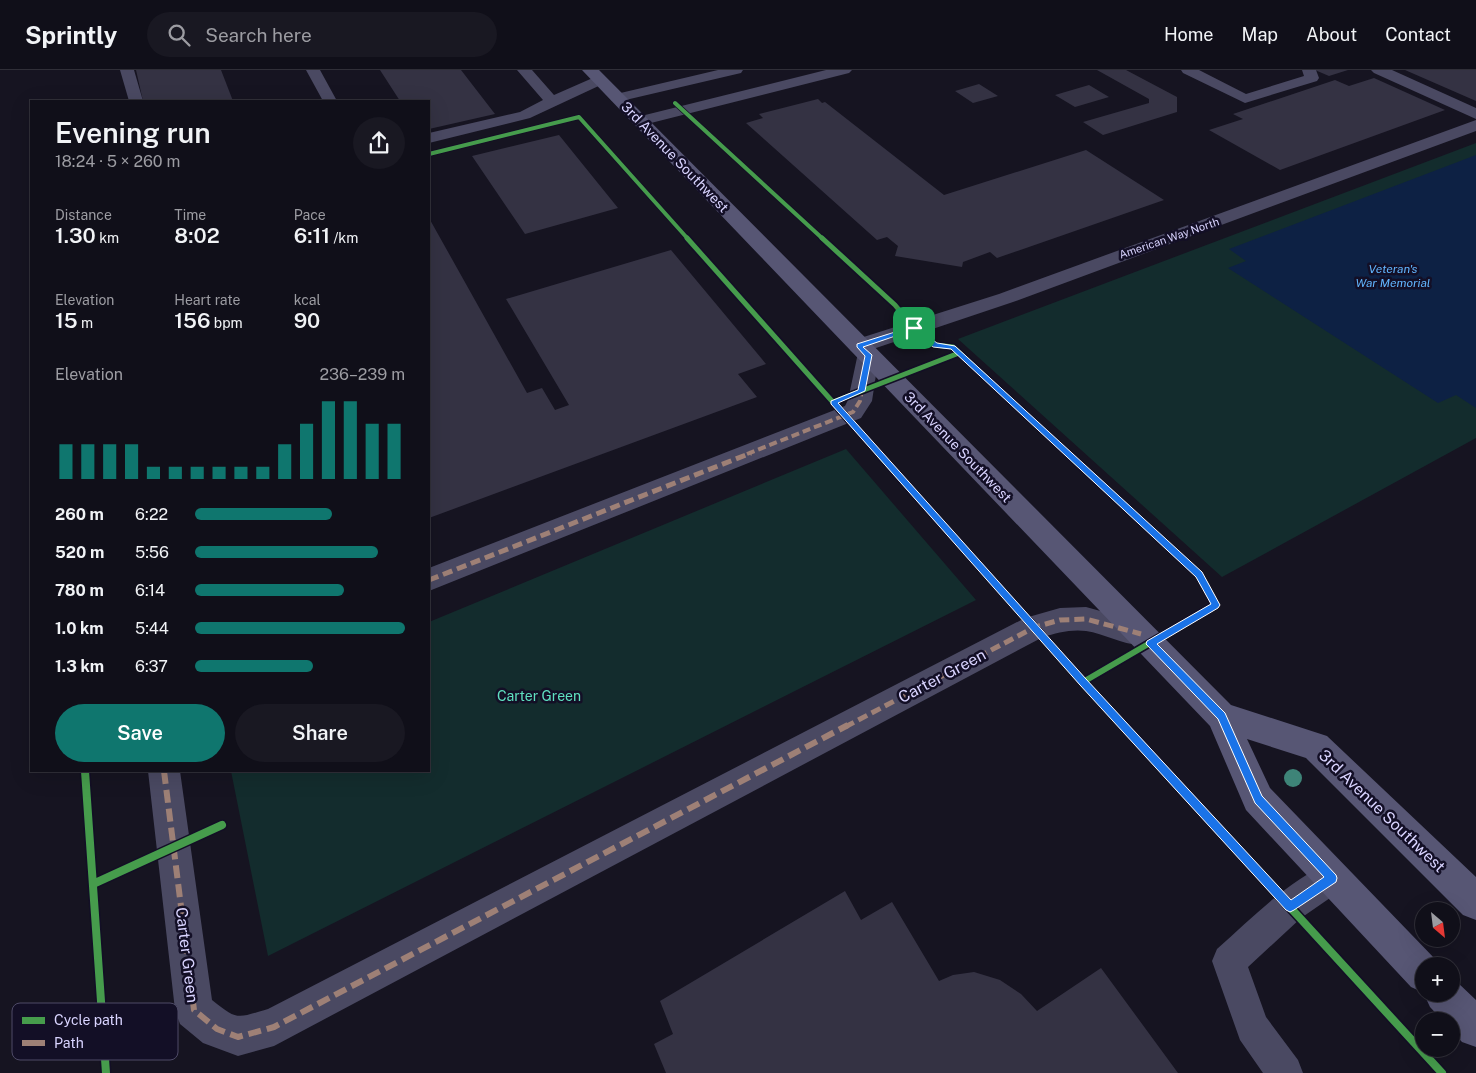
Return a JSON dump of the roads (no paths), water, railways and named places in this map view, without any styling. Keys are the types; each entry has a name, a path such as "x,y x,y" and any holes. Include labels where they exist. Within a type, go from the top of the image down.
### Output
{"street":[{"path":"639,121 844,70"},
{"path":"1379,70 1476,114"},
{"name":"3rd Avenue Southwest","path":"595,75 1222,716 1258,799 1415,965"},
{"name":"American Way North","path":"864,351 1476,125"},
{"path":"430,580 853,412 860,401 864,351"},
{"name":"Carter Green","path":"164,772 194,1010 217,1029 238,1037 274,1028 1034,627 1060,620 1086,619 1141,634"},
{"name":"3rd Avenue Southwest","path":"1222,716 1316,747 1476,902"},
{"path":"1451,1002 1476,1028"}],"lane":[{"path":"127,70 136,100"},
{"path":"313,70 329,100"},
{"path":"524,70 552,101"},
{"path":"672,85 704,70"},
{"path":"617,98 736,70"},
{"path":"1188,70 1245,99 1312,78 1309,70"},
{"path":"430,138 525,115 595,75"},
{"path":"1285,1073 1252,1028 1229,961 1290,906 1332,878"}],"water":[{"name":"Veteran's War Memorial","path":"1476,155 1476,408 1456,395 1438,403 1228,268 1246,261 1229,249"}]}
